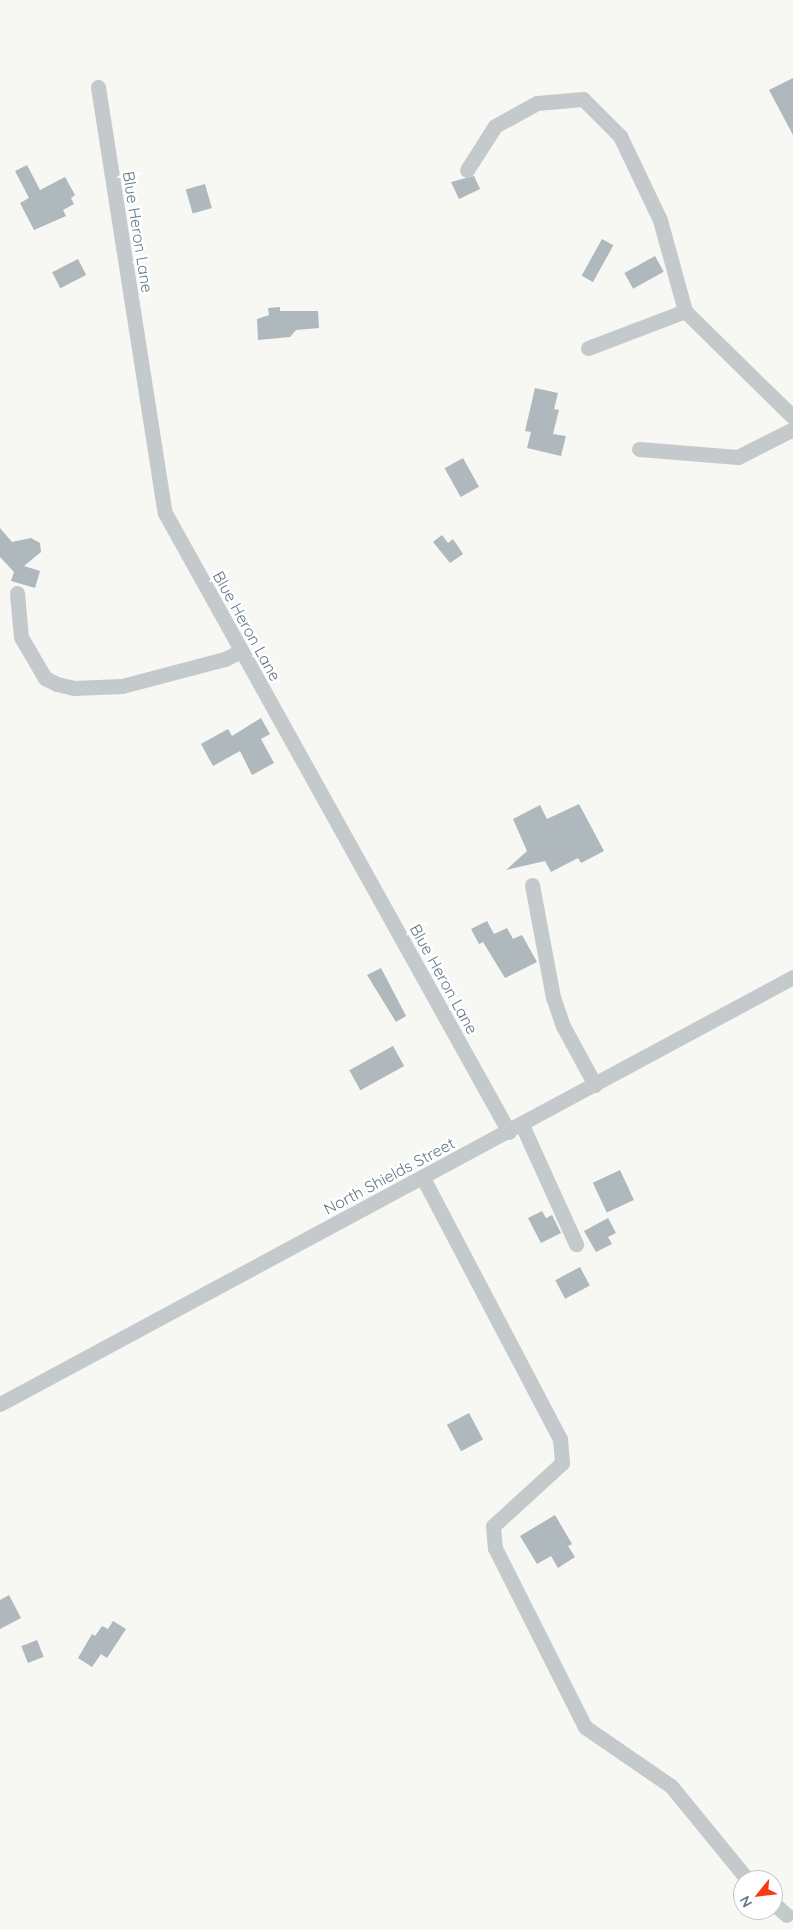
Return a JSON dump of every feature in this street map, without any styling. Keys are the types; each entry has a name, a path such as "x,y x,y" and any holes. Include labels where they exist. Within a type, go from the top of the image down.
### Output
{"street":[{"name":"Blue Heron Lane","path":"98,87 165,513 509,1132"},
{"path":"467,170 495,126 537,103 583,99 620,136 660,220 685,312 793,417"},
{"path":"588,348 685,312"},
{"path":"639,449 738,456 793,430"},
{"path":"17,594 21,637 45,678 56,684 74,688 122,686 225,659 241,651"},
{"path":"532,885 553,997 563,1026 595,1085"},
{"name":"North Shields Street","path":"0,1404 509,1132 793,977"},
{"path":"522,1124 576,1244"},
{"path":"423,1178 560,1439 562,1463 493,1526 495,1548 585,1726 671,1786 740,1870"},
{"path":"783,1912 787,1915"}],"building":[{"path":"793,78 793,135 769,90"},
{"path":"27,165 40,190 65,177 75,195 71,198 74,204 63,210 66,216 34,230 20,203 29,198 15,171"},
{"path":"474,176 480,189 459,199 451,182"},
{"path":"205,184 212,208 193,214 186,190"},
{"path":"602,239 613,245 593,282 582,276"},
{"path":"655,256 664,272 633,289 624,273"},
{"path":"78,259 86,275 60,288 52,272"},
{"path":"280,307 280,311 318,311 319,328 296,330 290,337 258,340 257,319 269,315 268,308"},
{"path":"535,388 558,393 554,409 559,410 553,434 566,436 561,456 527,448 531,432 525,431"},
{"path":"463,458 479,487 461,497 445,468"},
{"path":"0,528 12,542 31,538 40,543 41,552 24,566 40,571 35,588 11,581 14,572 0,557"},
{"path":"442,535 448,543 453,539 463,554 450,563 433,542"},
{"path":"261,718 270,734 261,739 274,763 252,775 240,751 213,766 201,744 228,729 232,736"},
{"path":"579,804 604,851 581,863 578,858 551,872 545,861 506,870 527,851 513,819 540,805 547,819"},
{"path":"487,921 494,934 507,928 513,939 522,935 537,962 505,978 483,942 479,944 471,929"},
{"path":"381,968 406,1016 396,1022 367,975"},
{"path":"393,1046 404,1066 360,1090 349,1070"},
{"path":"620,1170 634,1200 607,1213 593,1183"},
{"path":"542,1211 546,1218 552,1215 561,1233 541,1243 528,1218"},
{"path":"608,1218 616,1233 608,1237 612,1244 596,1252 584,1231"},
{"path":"580,1267 590,1286 565,1299 555,1280"},
{"path":"469,1413 483,1439 461,1451 447,1425"},
{"path":"555,1515 572,1544 568,1546 575,1557 558,1568 551,1556 537,1564 520,1536"},
{"path":"9,1595 21,1618 0,1629 0,1600"},
{"path":"113,1621 126,1629 107,1658 101,1654 92,1667 78,1658 92,1634 95,1636 102,1626 108,1629"},
{"path":"37,1640 44,1657 28,1663 21,1646"}]}
